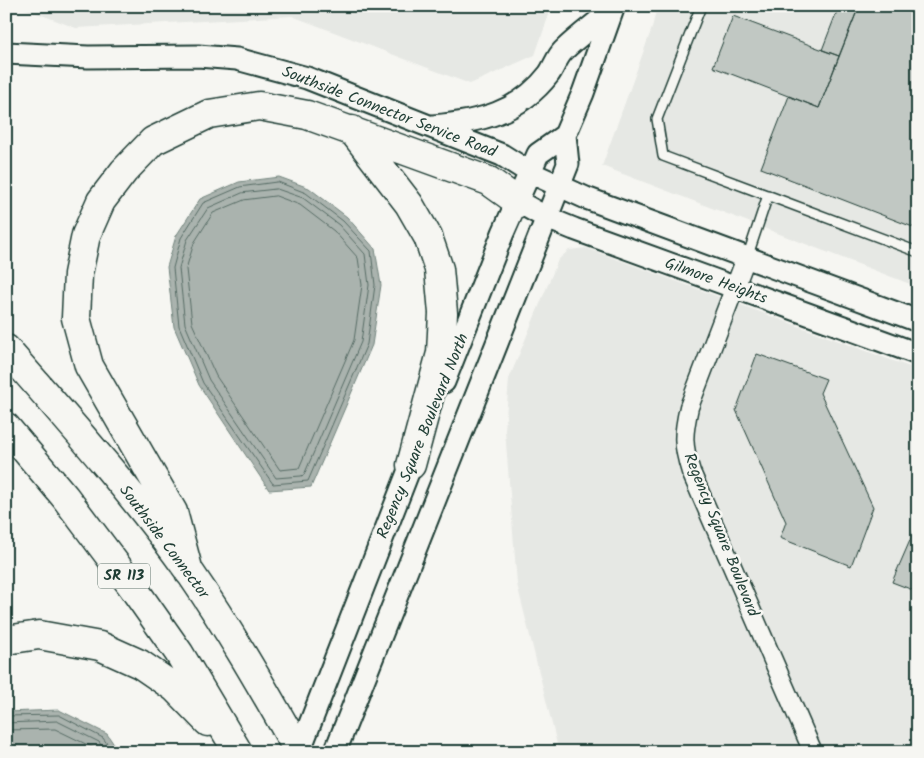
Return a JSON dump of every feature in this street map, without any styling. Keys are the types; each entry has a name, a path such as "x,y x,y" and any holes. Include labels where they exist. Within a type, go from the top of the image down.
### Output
{"highway":[{"path":"189,572 172,512 89,366 76,318 78,274 86,235 101,201 124,172 153,142 209,114 259,106 307,115 352,130 489,181 516,201"},
{"path":"352,130 409,204 428,237 439,269 443,313 441,353 410,465"},
{"name":"Southside Connector","path":"6,349 86,441 154,524 189,572 253,670 299,752"},
{"name":"SR 113","path":"6,427 65,497 132,586 179,653 231,741"},
{"path":"6,640 39,635 100,646 140,664 175,688 205,719 231,741"}],"street":[{"path":"426,126 467,122 484,118 502,112 520,102 549,74 562,52 614,7"},
{"path":"336,752 568,164 565,135 583,93 614,7"},
{"name":"Southside Connector Service Road","path":"6,53 88,57 198,56 237,59 307,78 502,155 529,172"},
{"name":"Regency Square Boulevard North","path":"299,752 410,465 516,201 538,154 565,135"},
{"name":"Gilmore Heights","path":"529,172 586,198 918,321"},
{"name":"Gilmore Heights","path":"516,201 547,218 918,354"},
{"name":"Regency Square Boulevard","path":"746,258 689,406 683,431 685,452 691,472 813,752"}],"lane":[{"path":"701,6 657,119 664,156 918,252"},
{"path":"746,258 768,195"}],"shaded area":[{"path":"18,6 552,6 535,55 470,84 292,16 76,28"},
{"path":"657,6 918,6 918,287 602,166 652,28"},
{"path":"586,248 918,370 918,752 559,752 517,584 505,430 509,379 558,260 569,250"}],"water":[{"path":"279,177 309,188 347,217 375,249 381,285 372,345 311,487 269,490 199,385 174,327 167,267 176,236 200,199 239,182"},
{"path":"59,710 107,734 119,752 6,752 6,712"}],"building":[{"path":"839,6 859,6 839,56 822,50"},
{"path":"859,6 918,6 918,229 761,168 789,96 819,108"},
{"path":"733,16 839,56 819,108 713,67"},
{"path":"757,354 826,379 820,393 873,507 851,566 780,538 786,522 736,410"},
{"path":"918,522 918,592 892,582"}]}
